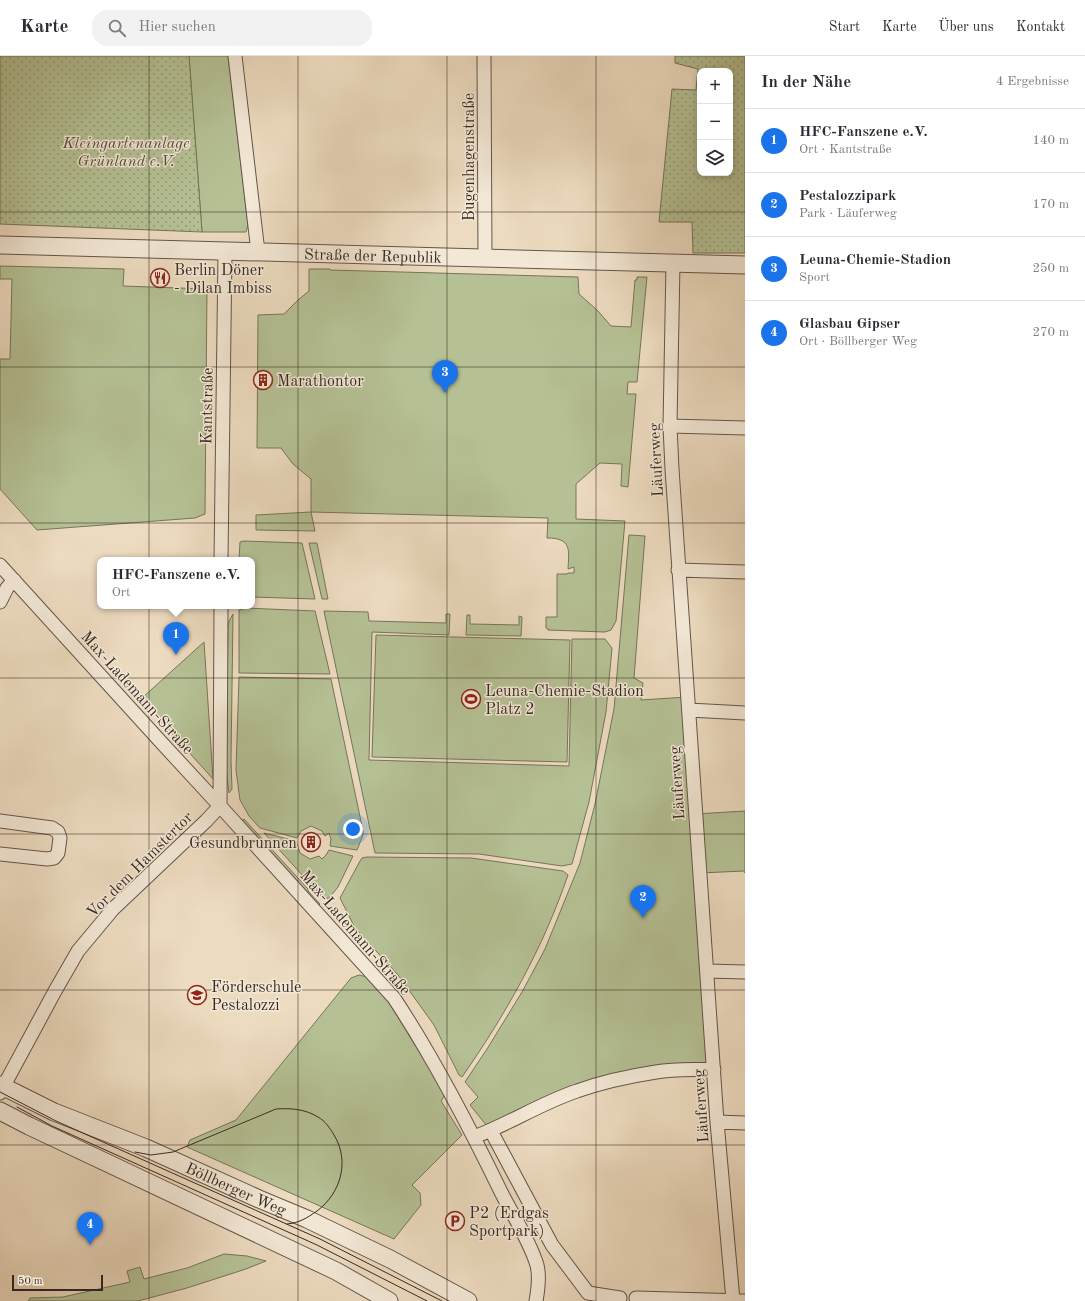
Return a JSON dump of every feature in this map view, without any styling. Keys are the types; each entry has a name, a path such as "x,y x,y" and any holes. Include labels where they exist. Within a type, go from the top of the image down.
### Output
{"street":[{"path":"235,56 258,252"},
{"name":"Bugenhagenstraße","path":"484,56 485,258"},
{"name":"Straße der Republik","path":"0,245 745,265"},
{"name":"Kantstraße","path":"221,557 224,252"},
{"name":"Läuferweg","path":"673,263 670,426 678,570 717,1122 733,1300"},
{"path":"670,426 745,428"},
{"name":"Max-Lademann-Straße","path":"0,566 394,998 438,1070 527,1240 537,1266 539,1288 536,1301"},
{"path":"678,570 745,572"},
{"path":"0,602 7,588 14,580"},
{"path":"220,806 221,609"},
{"path":"689,710 745,713"},
{"name":"Vor dem Hamstertor","path":"1,1088 54,991 78,951 113,909 220,806"},
{"path":"0,821 52,828 58,832 60,838 58,853 54,858 47,859 0,854"},
{"path":"707,971 745,972"},
{"path":"474,1137 491,1131 536,1107 600,1083 657,1072 714,1069"},
{"name":"Böllberger Weg","path":"1,1088 54,1112 146,1148 251,1196 306,1219 373,1250 468,1301"},
{"name":"Böllberger Weg","path":"0,1111 336,1271 389,1301"},
{"path":"717,1122 745,1123"},
{"path":"491,1131 552,1245 588,1293 620,1298"},
{"path":"636,1298 745,1301"}],"green space":[{"name":"Kleingartenanlage Grünland e.V.","path":"0,56 189,56 202,232 0,224"},
{"path":"189,56 228,56 248,225 246,232 202,232"},
{"path":"675,56 745,56 745,253 693,253 692,222 659,222 672,89 696,90 697,80 697,176 733,176 733,68 697,69 675,63"},
{"path":"0,266 124,269 123,286 207,289 205,514 195,518 37,530 0,489 0,359 10,359 12,279 0,279"},
{"path":"309,269 578,277 579,294 598,311 611,326 631,327 635,280 637,280 637,277 647,277 637,382 628,382 627,394 636,394 628,487 621,486 622,464 600,463 576,484 576,519 625,521 616,621 611,630 605,632 548,630 546,628 546,617 557,617 557,574 574,573 574,567 568,569 569,556 565,543 561,540 547,538 548,518 311,512 311,479 293,464 281,448 257,448 258,315 284,314 309,291"},
{"path":"311,512 315,531 256,530 256,515"},
{"path":"629,535 645,536 634,678 643,683 641,700 687,697 695,814 745,811 745,873 744,871 700,873 714,1069 626,1077 491,1131 470,1105 478,1097 465,1082 522,992 545,949 580,863 595,804 614,709"},
{"path":"240,542 302,543 315,599 255,597 255,557 239,557"},
{"path":"309,543 317,543 328,599 322,599"},
{"path":"255,608 315,611 330,674 239,673 239,610"},
{"path":"324,611 368,612 369,621 446,623 446,614 450,614 449,635 372,632 369,760 569,766 572,639 605,639 612,648 606,712 589,802 572,864 562,866 479,854 375,853"},
{"path":"233,614 232,789 229,793 226,768 228,628 229,621"},
{"path":"467,615 470,615 470,624 519,625 519,616 522,617 521,636 466,635"},
{"name":"Leuna-Chemie-Stadion Platz 2","path":"376,635 570,640 567,762 372,757"},
{"path":"204,642 213,779 141,699"},
{"path":"239,677 331,679 363,831 363,835 357,850 330,846 331,839 329,833 325,836 322,831 311,826 301,831 297,838 260,828 249,816 240,800 236,770"},
{"path":"244,819 308,889 308,891 320,904 318,906 241,821"},
{"path":"264,833 296,841 300,853 310,859 319,856 322,859 329,850 353,856 338,887 329,898 324,899"},
{"path":"362,858 471,858 563,871 568,875 547,928 522,980 494,1029 462,1077 459,1075 434,1025 398,975 355,928 340,898 360,861"},
{"path":"359,975 367,977 388,1001 445,1095 441,1101 462,1135 412,1185 420,1193 421,1205 394,1239 187,1147 190,1140 236,1120 351,978"},
{"path":"224,1254 247,1256 266,1261 187,1288 138,1301 28,1301 30,1298 63,1297 130,1282 127,1271 140,1267 144,1279 187,1268"}],"tram line":[{"path":"0,1092 56,1121 320,1239 442,1301"},
{"path":"17,1107 52,1126 317,1245 427,1301"},
{"path":"135,1152 151,1155 173,1152 276,1109 298,1110 313,1114 327,1125 339,1145 342,1166 340,1176 337,1186 325,1204 306,1218 295,1223 287,1224"}],"place":[{"name":"Berlin Döner - Dilan Imbiss","path":"160,278"},
{"name":"Marathontor","path":"263,380"},
{"name":"Leuna-Chemie-Stadion","path":"445,393"},
{"name":"HFC-Fanszene e.V.","path":"176,655"},
{"name":"Leuna-Chemie-Stadion Platz 2","path":"471,699"},
{"name":"Gesundbrunnen","path":"311,842"},
{"name":"Pestalozzipark","path":"643,918"},
{"name":"Förderschule Pestalozzi","path":"197,995"},
{"name":"P2 (Erdgas Sportpark)","path":"455,1221"},
{"name":"Glasbau Gipser","path":"90,1245"}]}
